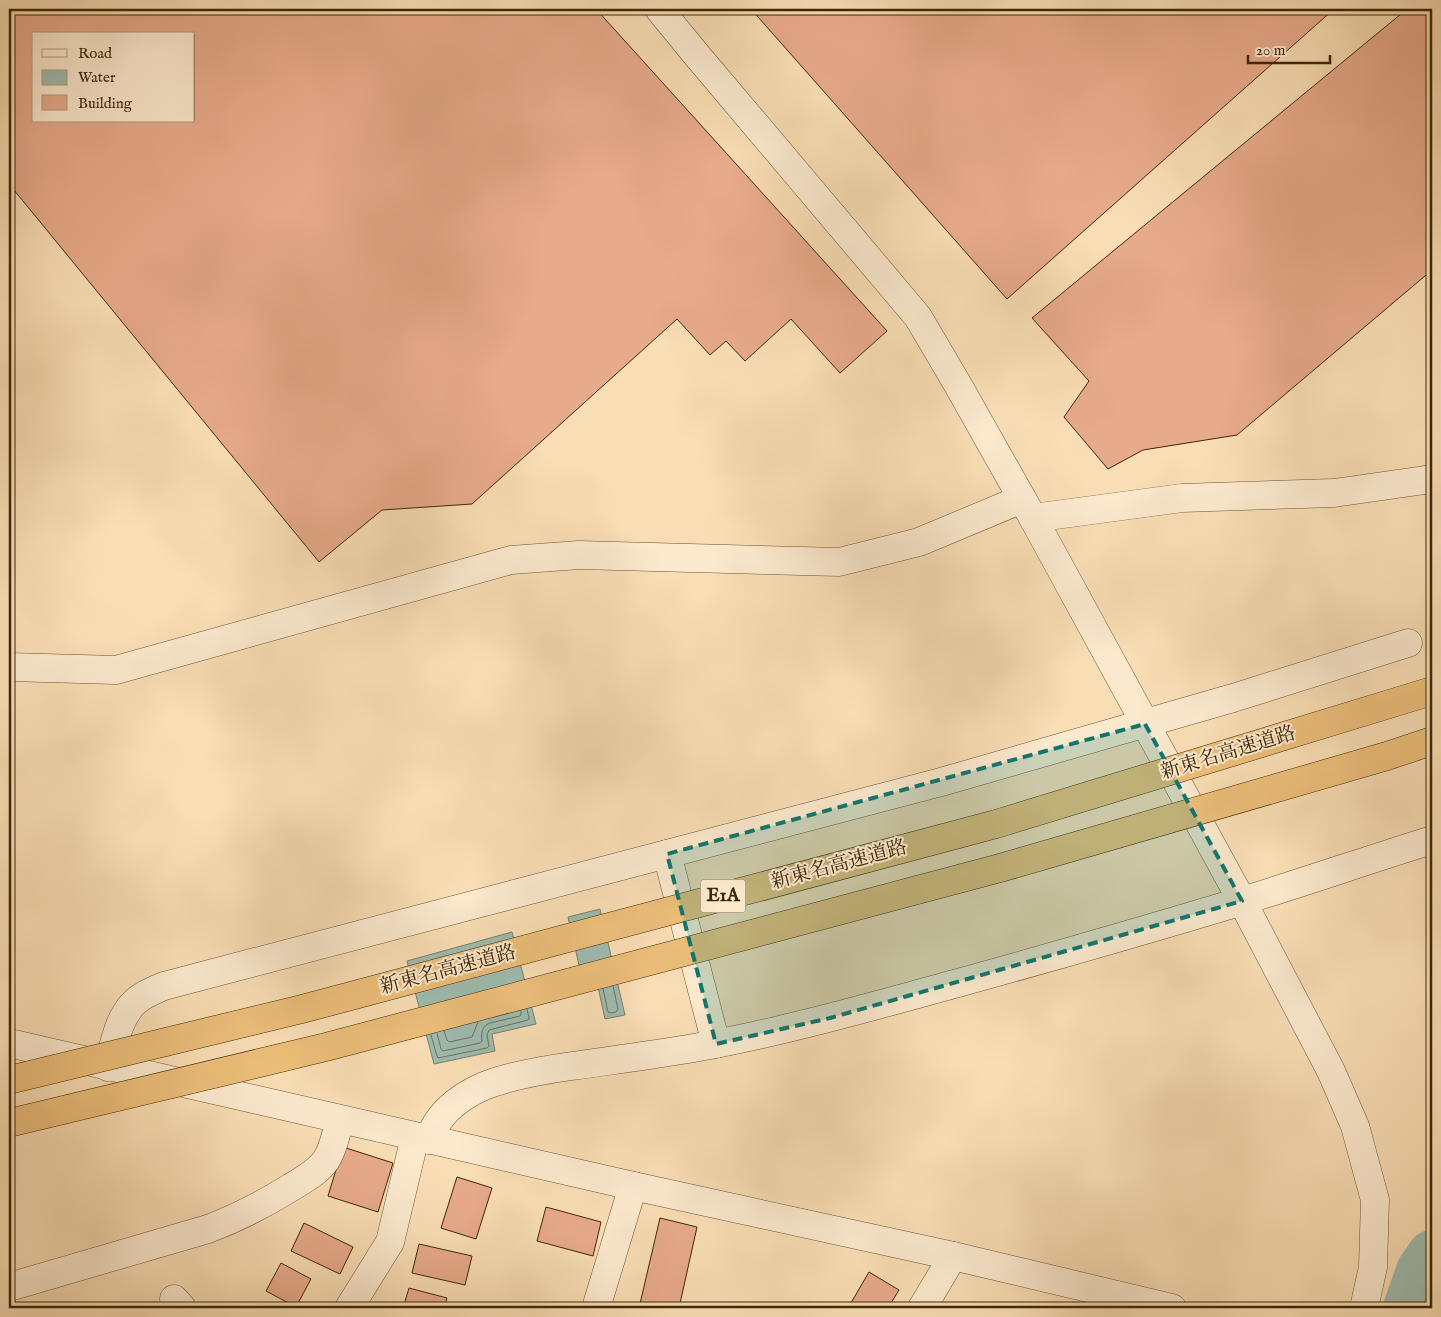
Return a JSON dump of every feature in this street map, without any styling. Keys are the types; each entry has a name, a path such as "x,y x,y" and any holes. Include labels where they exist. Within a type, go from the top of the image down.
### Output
{"highway":[{"name":"新東名高速道路","path":"9,1080 302,1009 996,824 1432,691"},
{"name":"E1A","path":"9,1123 326,1047 990,870 1387,756 1432,741"}],"street":[{"path":"659,9 918,317 1027,509 1242,901 1331,1071 1354,1126 1374,1200 1373,1267 1364,1308"},
{"path":"9,667 116,670 511,560 579,555 840,562 919,542 1027,509 1182,498 1334,492 1432,479"},
{"path":"108,1067 118,1029 125,1014 135,1001 164,986 940,782 1145,724 1408,643"},
{"path":"349,1308 390,1242 422,1139 451,1107 484,1086 546,1070 716,1044 840,1015 1093,946 1242,901 1432,840"},
{"path":"666,854 716,1044"},
{"path":"9,1044 422,1139 953,1256 1163,1307"},
{"path":"9,1287 208,1230 236,1218 310,1176 326,1160 334,1143 340,1120"},
{"path":"596,1308 633,1186"},
{"path":"922,1308 953,1256"}],"highlighted area":[{"path":"1145,724 1242,901 830,1018 716,1044 667,854"}],"water":[{"path":"600,909 625,1015 605,1019 593,964 579,965 568,917"},
{"path":"512,932 536,1024 492,1034 495,1051 434,1064 407,961"}],"building":[{"path":"11,9 596,9 887,331 840,373 791,319 745,361 726,341 710,355 677,319 472,504 382,510 319,562 9,184 9,11"},
{"path":"751,9 1334,9 1007,299"},
{"path":"1407,9 1432,9 1432,270 1237,435 1143,450 1108,469 1064,417 1089,381 1032,318"},
{"path":"343,1147 393,1163 378,1212 328,1196"},
{"path":"457,1177 492,1188 476,1239 441,1228"},
{"path":"546,1207 601,1222 593,1256 537,1241"},
{"path":"660,1218 697,1227 679,1308 639,1308"},
{"path":"304,1223 353,1247 340,1274 291,1251"},
{"path":"419,1244 472,1256 465,1285 412,1273"},
{"path":"281,1263 311,1279 296,1307 266,1291"},
{"path":"869,1272 899,1290 888,1308 848,1308"},
{"path":"409,1288 447,1298 444,1308 403,1308"}],"waterway":[{"path":"1408,1308 1421,1271 1432,1255"}]}
